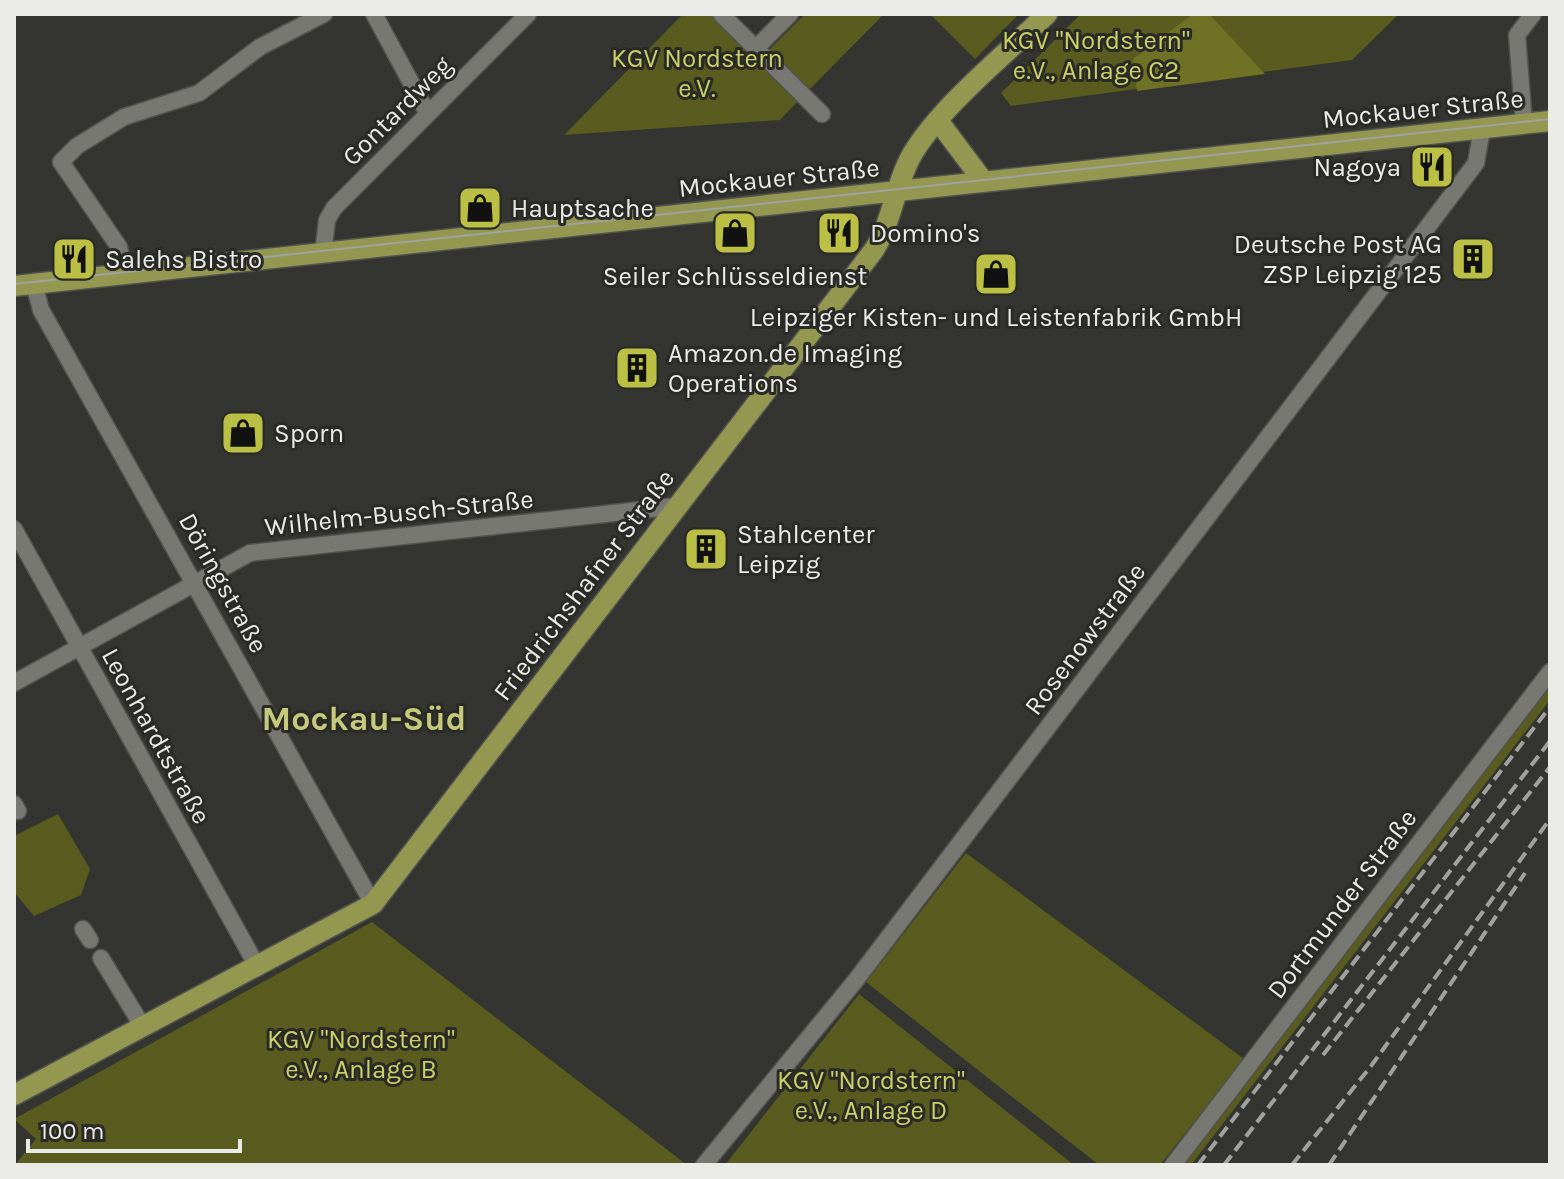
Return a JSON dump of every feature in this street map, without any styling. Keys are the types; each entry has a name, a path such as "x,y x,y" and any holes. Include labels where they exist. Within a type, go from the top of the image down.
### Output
{"main road":[{"name":"Friedrichshafner Straße","path":"14,1094 373,904 874,250 889,222 897,192 916,149 1047,14"},
{"name":"Mockauer Straße","path":"24,285 1550,121"},
{"path":"939,122 984,182"}],"street":[{"path":"125,274 119,247 61,162 77,146 124,117 199,93 260,47 324,14"},
{"path":"374,14 428,114"},
{"name":"Gontardweg","path":"323,254 327,220 334,208 528,14"},
{"path":"721,14 822,114"},
{"path":"756,48 790,14"},
{"path":"1524,124 1517,35 1533,14"},
{"name":"Rosenowstraße","path":"704,1165 856,980 1476,163 1482,129"},
{"name":"Döringstraße","path":"24,285 195,583 373,904"},
{"name":"Wilhelm-Busch-Straße","path":"14,683 250,553 677,506"},
{"name":"Leonhardtstraße","path":"14,529 257,966"},
{"name":"Dortmunder Straße","path":"1173,1165 1550,672"},
{"path":"101,958 143,1027"}],"green space":[{"name":"KGV Nordstern e.V.","path":"683,14 712,14 799,100 780,120 564,135"},
{"name":"KGV Nordstern e.V.","path":"805,14 884,14 807,92 767,52"},
{"path":"930,14 1019,14 975,59"},
{"name":"KGV \"Nordstern\" e.V., Anlage C2","path":"1081,14 1399,14 1352,60 1011,106 1001,93"},
{"path":"1550,684 1550,700 1191,1165 1182,1165"},
{"path":"58,814 90,869 81,895 34,916 14,892 14,836"},
{"path":"966,853 1244,1059 1160,1165 1099,1165 866,982"},
{"name":"KGV \"Nordstern\" e.V., Anlage B","path":"372,922 687,1165 15,1165 36,1139 14,1119"},
{"name":"KGV \"Nordstern\" e.V., Anlage D","path":"859,994 1074,1165 725,1165"}],"shaded area":[{"path":"1193,14 1209,14 1265,74 1137,91 1133,59"}],"tram line":[{"path":"14,284 1550,119"}],"railway":[{"path":"1198,1165 1550,707"},
{"path":"1224,1165 1550,741"},
{"path":"1323,1055 1550,767"},
{"path":"1292,1165 1371,1066 1550,819"},
{"path":"1329,1165 1525,873"}],"place":[{"name":"Nagoya","path":"1432,167"},
{"name":"Hauptsache","path":"480,208"},
{"name":"Seiler Schlüsseldienst","path":"735,233"},
{"name":"Domino's","path":"839,233"},
{"name":"Salehs Bistro","path":"74,259"},
{"name":"Deutsche Post AG ZSP Leipzig 125","path":"1473,259"},
{"name":"Leipziger Kisten- und Leistenfabrik GmbH","path":"996,274"},
{"name":"Amazon.de Imaging Operations","path":"637,368"},
{"name":"Sporn","path":"243,433"},
{"name":"Stahlcenter Leipzig","path":"706,549"}],"district":[{"name":"Mockau-Süd","path":"364,719"}]}
